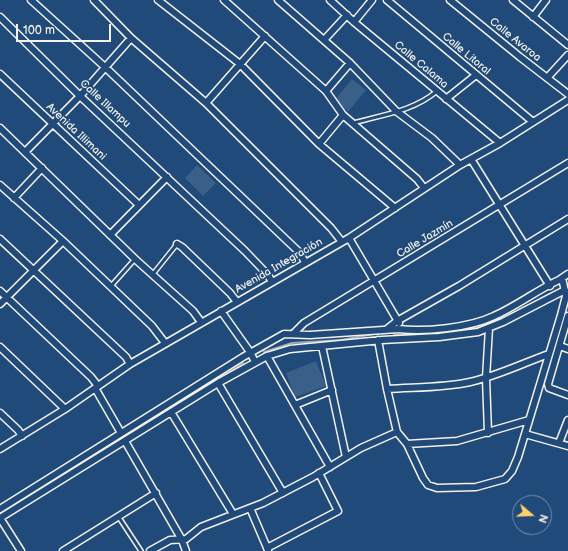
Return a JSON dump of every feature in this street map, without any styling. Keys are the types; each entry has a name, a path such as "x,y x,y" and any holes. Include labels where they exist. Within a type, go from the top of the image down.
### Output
{"street":[{"path":"31,0 106,68 299,252 306,262"},
{"path":"94,0 131,38 206,103 331,228 342,242"},
{"path":"158,0 240,64 319,144 395,208"},
{"path":"224,0 326,91 343,115 417,179 424,188"},
{"path":"278,0 350,63 396,112 432,138 460,165"},
{"name":"Calle Calama","path":"330,0 346,16 500,143"},
{"path":"354,22 372,0"},
{"name":"Calle Litoral","path":"387,0 533,122"},
{"name":"Calle Avaroa","path":"450,0 568,94"},
{"path":"513,0 568,45"},
{"path":"533,17 546,0"},
{"path":"324,40 346,16"},
{"name":"Calle Illampu","path":"0,17 80,96 264,270 272,282"},
{"path":"206,103 265,36"},
{"path":"25,152 54,124 106,68 131,38"},
{"path":"547,78 568,55"},
{"path":"326,91 350,63"},
{"name":"Avenida Illimani","path":"0,74 139,205"},
{"path":"446,98 476,75"},
{"name":"Avenida Integración","path":"0,449 65,409 130,364 349,238 460,165 500,143 568,100"},
{"path":"319,144 343,115"},
{"path":"0,128 135,259 193,312 201,322"},
{"path":"471,159 550,286"},
{"name":"Calle Jazmín","path":"293,334 304,323 568,163"},
{"path":"14,198 42,168"},
{"path":"110,235 167,177"},
{"path":"0,186 63,241 152,326 165,343"},
{"path":"562,278 566,294 530,420 512,471 505,479 476,487 437,488 428,485 423,478 407,444 397,432 387,389 380,340 383,332 398,321 459,286 568,219"},
{"path":"349,238 402,330"},
{"path":"0,239 126,358 130,364"},
{"path":"0,304 63,241"},
{"path":"177,244 230,293 237,302"},
{"path":"0,509 250,352 284,334 310,335 386,330 454,328 480,323 550,286 568,274"},
{"path":"0,291 85,372 96,387 121,433"},
{"path":"21,551 0,518 218,383 267,356 290,349 380,340 459,335 489,328 566,294"},
{"path":"221,311 250,352 255,362"},
{"path":"568,316 560,346 548,380 549,388 568,395"},
{"path":"488,433 486,378 489,328"},
{"path":"322,346 346,456"},
{"path":"560,346 568,349"},
{"path":"0,347 65,409"},
{"path":"387,389 444,386 469,382 486,378 549,354"},
{"path":"267,356 330,467"},
{"path":"218,383 283,493"},
{"path":"295,405 332,390"},
{"path":"171,412 233,514"},
{"path":"0,413 18,430 22,436"},
{"path":"407,444 457,441 530,420"},
{"path":"559,443 568,420"},
{"path":"150,551 170,540 182,540 189,538 201,527 250,508 283,493 330,467 346,456 397,432"},
{"path":"525,434 568,446"},
{"path":"125,441 156,493 182,540 186,551"},
{"path":"250,508 268,549 338,511 319,473"},
{"path":"63,551 156,493"}],"lane":[{"path":"353,123 404,110 437,91"},
{"path":"153,274 177,244"},
{"path":"110,287 135,259"},
{"path":"118,516 141,551"}],"shaded area":[{"path":"352,79 366,90 348,112 335,100"},
{"path":"197,165 216,183 203,196 185,178"},
{"path":"316,361 326,386 295,397 286,373"}],"waterway":[{"path":"394,335 445,333 475,328 511,314 558,290"},
{"path":"264,352 292,343 341,340 374,334"},
{"path":"66,473 243,363"}]}
